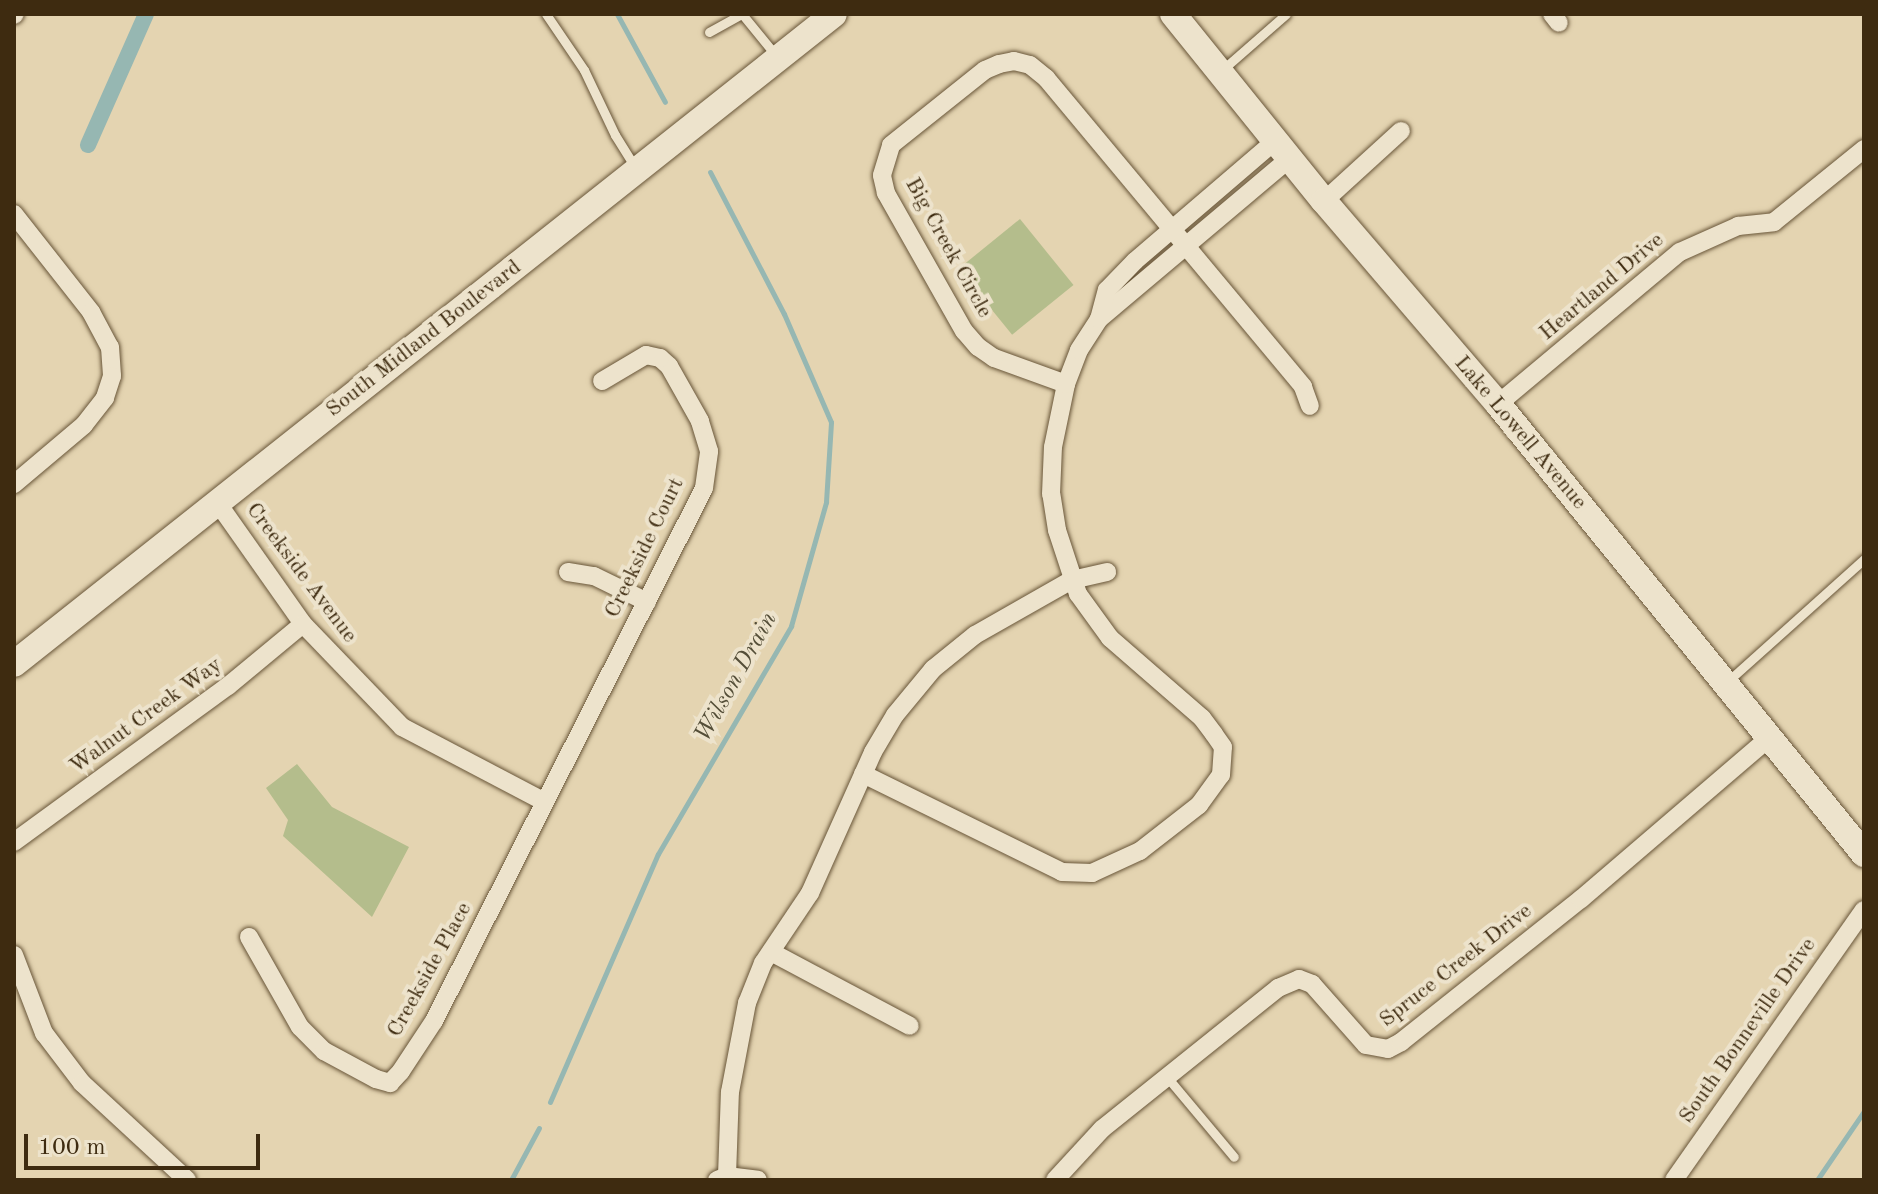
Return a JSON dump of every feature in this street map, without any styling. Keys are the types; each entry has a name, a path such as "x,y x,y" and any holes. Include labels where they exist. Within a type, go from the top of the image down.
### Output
{"main road":[{"name":"South Midland Boulevard","path":"14,664 834,14"},
{"name":"Lake Lowell Avenue","path":"1173,14 1324,201 1498,404 1864,854"}],"street":[{"name":"Big Creek Circle","path":"1066,384 994,358 964,331 886,193 882,175 891,145 985,70 1014,61 1030,65 1046,78 1303,387 1310,406"},
{"path":"1324,201 1401,131"},
{"name":"Heartland Drive","path":"1498,404 1680,252 1738,226 1774,222 1864,149"},
{"path":"1099,319 1107,290 1171,230 1282,150"},
{"path":"863,774 1062,872 1092,873 1109,868 1140,851 1199,805 1221,775 1223,747 1202,718 1110,638 1072,580 1051,494 1053,447 1066,384 1079,350 1099,319 1184,245 1282,150"},
{"path":"14,214 91,312 110,347 112,376 105,398 84,425 14,484"},
{"name":"Creekside Court","path":"581,732 704,488 709,451 700,421 669,366 660,358 653,355 637,358 602,381"},
{"name":"Creekside Avenue","path":"217,502 303,624 402,727 545,802"},
{"path":"568,572 594,576 647,602"},
{"path":"758,1180 722,1178 730,1092 747,1003 771,952 810,893 863,774 895,715 933,669 975,635 1072,580 1107,572"},
{"name":"Walnut Creek Way","path":"14,842 206,703 303,624"},
{"name":"Creekside Place","path":"249,937 300,1027 324,1051 376,1079 390,1083 434,1021 581,732"},
{"name":"Spruce Creek Drive","path":"1167,1077 1278,988 1299,979 1312,984 1366,1045 1388,1049 1401,1042 1581,899 1770,737"},
{"name":"South Bonneville Drive","path":"1674,1180 1864,910"},
{"path":"771,952 910,1026"},
{"path":"14,955 44,1033 82,1083 187,1180"},
{"path":"1055,1180 1102,1129 1167,1077"}],"lane":[{"path":"546,14 584,70 615,135 638,171"},
{"path":"709,32 742,14 778,58"},
{"path":"1221,71 1286,14"},
{"path":"1726,683 1864,559"},
{"path":"1167,1077 1234,1157"}],"green space":[{"path":"1020,219 1073,285 1012,335 959,269"},
{"path":"297,764 332,807 409,847 372,917 283,836 288,820 266,788"}],"waterway":[{"path":"88,145 146,14"},
{"name":"Wilson Drain","path":"617,14 665,102"},
{"name":"Wilson Drain","path":"550,1102 658,854 791,626 826,502 831,422 784,314 710,172"},
{"path":"1817,1180 1864,1111"},
{"name":"Wilson Drain","path":"511,1180 539,1128"}]}
